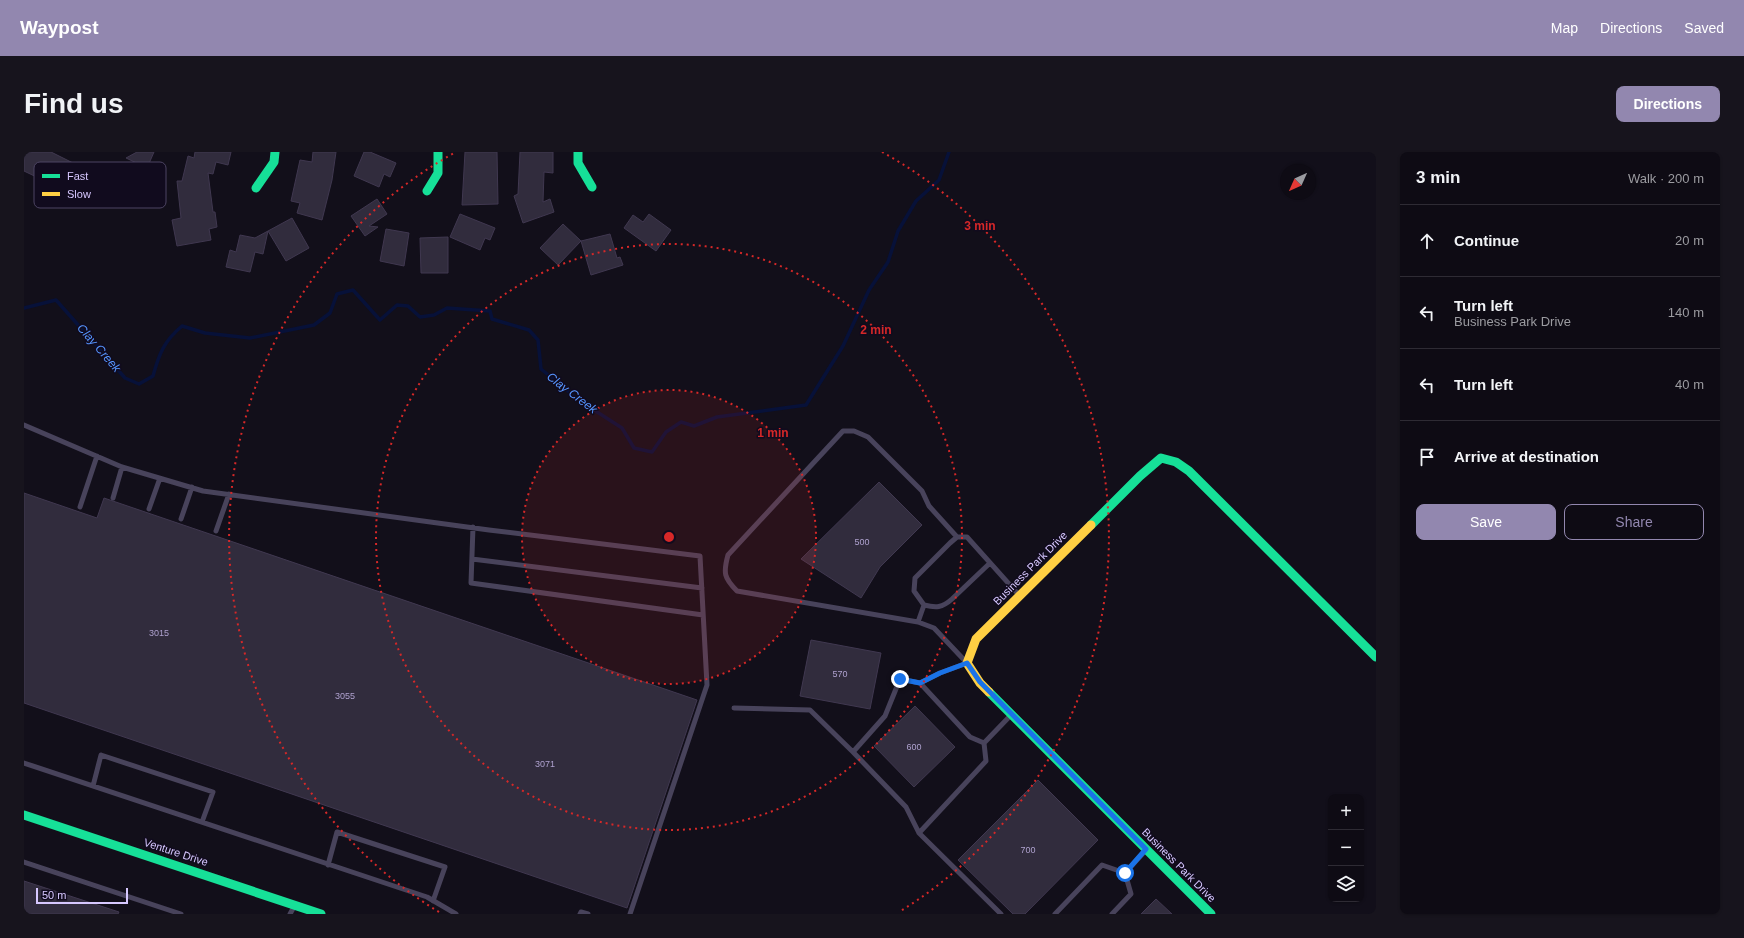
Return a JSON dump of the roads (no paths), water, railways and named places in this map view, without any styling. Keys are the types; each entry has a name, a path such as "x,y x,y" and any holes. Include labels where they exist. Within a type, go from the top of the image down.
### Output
{"street":[{"path":"256,188 274,162 275,152"},
{"path":"427,191 438,173 438,152"},
{"path":"578,152 578,163 592,187"},
{"name":"Business Park Drive","path":"1211,914 980,682 967,663 976,639 1150,466 1161,458 1176,462 1189,471 1376,657"},
{"name":"Venture Drive","path":"24,815 296,904 321,914"}],"lane":[{"path":"24,425 122,467 192,488 473,528 700,556 707,685 630,914"},
{"path":"920,683 940,673 967,663 934,628 918,622 737,592 728,581 725,568 728,555 843,431 854,431 868,436 922,492 929,506 957,537"},
{"path":"80,507 97,456"},
{"path":"113,498 122,467"},
{"path":"149,509 160,478"},
{"path":"180,519 192,488"},
{"path":"216,531 229,494"},
{"path":"473,528 471,584 703,615"},
{"path":"990,563 946,604 937,608 924,605 914,591 915,578 957,537 967,537 1020,596"},
{"path":"472,558 702,588"},
{"path":"918,622 924,605"},
{"path":"853,752 885,716 900,679 920,683 970,737 984,743"},
{"path":"734,708 810,710 906,807 919,833 1001,914"},
{"path":"919,833 986,761 984,743 1011,714"},
{"path":"93,786 101,755 212,792 202,822"},
{"path":"24,763 433,901 456,914"},
{"path":"328,865 337,832 445,867 433,901"},
{"path":"1125,873 1146,849"},
{"path":"24,862 181,914"},
{"path":"1055,914 1102,865 1125,873"},
{"path":"1112,914 1131,894 1125,873"},
{"path":"290,914 296,904"},
{"path":"580,914 581,912 588,914"}],"waterway":[{"name":"Clay Creek","path":"24,308 56,300 125,378 139,384 153,376 163,348 182,326 205,333 250,338 314,325 330,313 337,294 353,290 380,320 397,305 408,306 420,317 434,315 447,308 490,311 492,319 529,330 538,340 541,369 580,401 622,428 634,448 652,452 666,432 681,422 694,426 717,417 806,405 843,346 869,290 888,262 898,231 916,201 939,180 949,152"}]}
